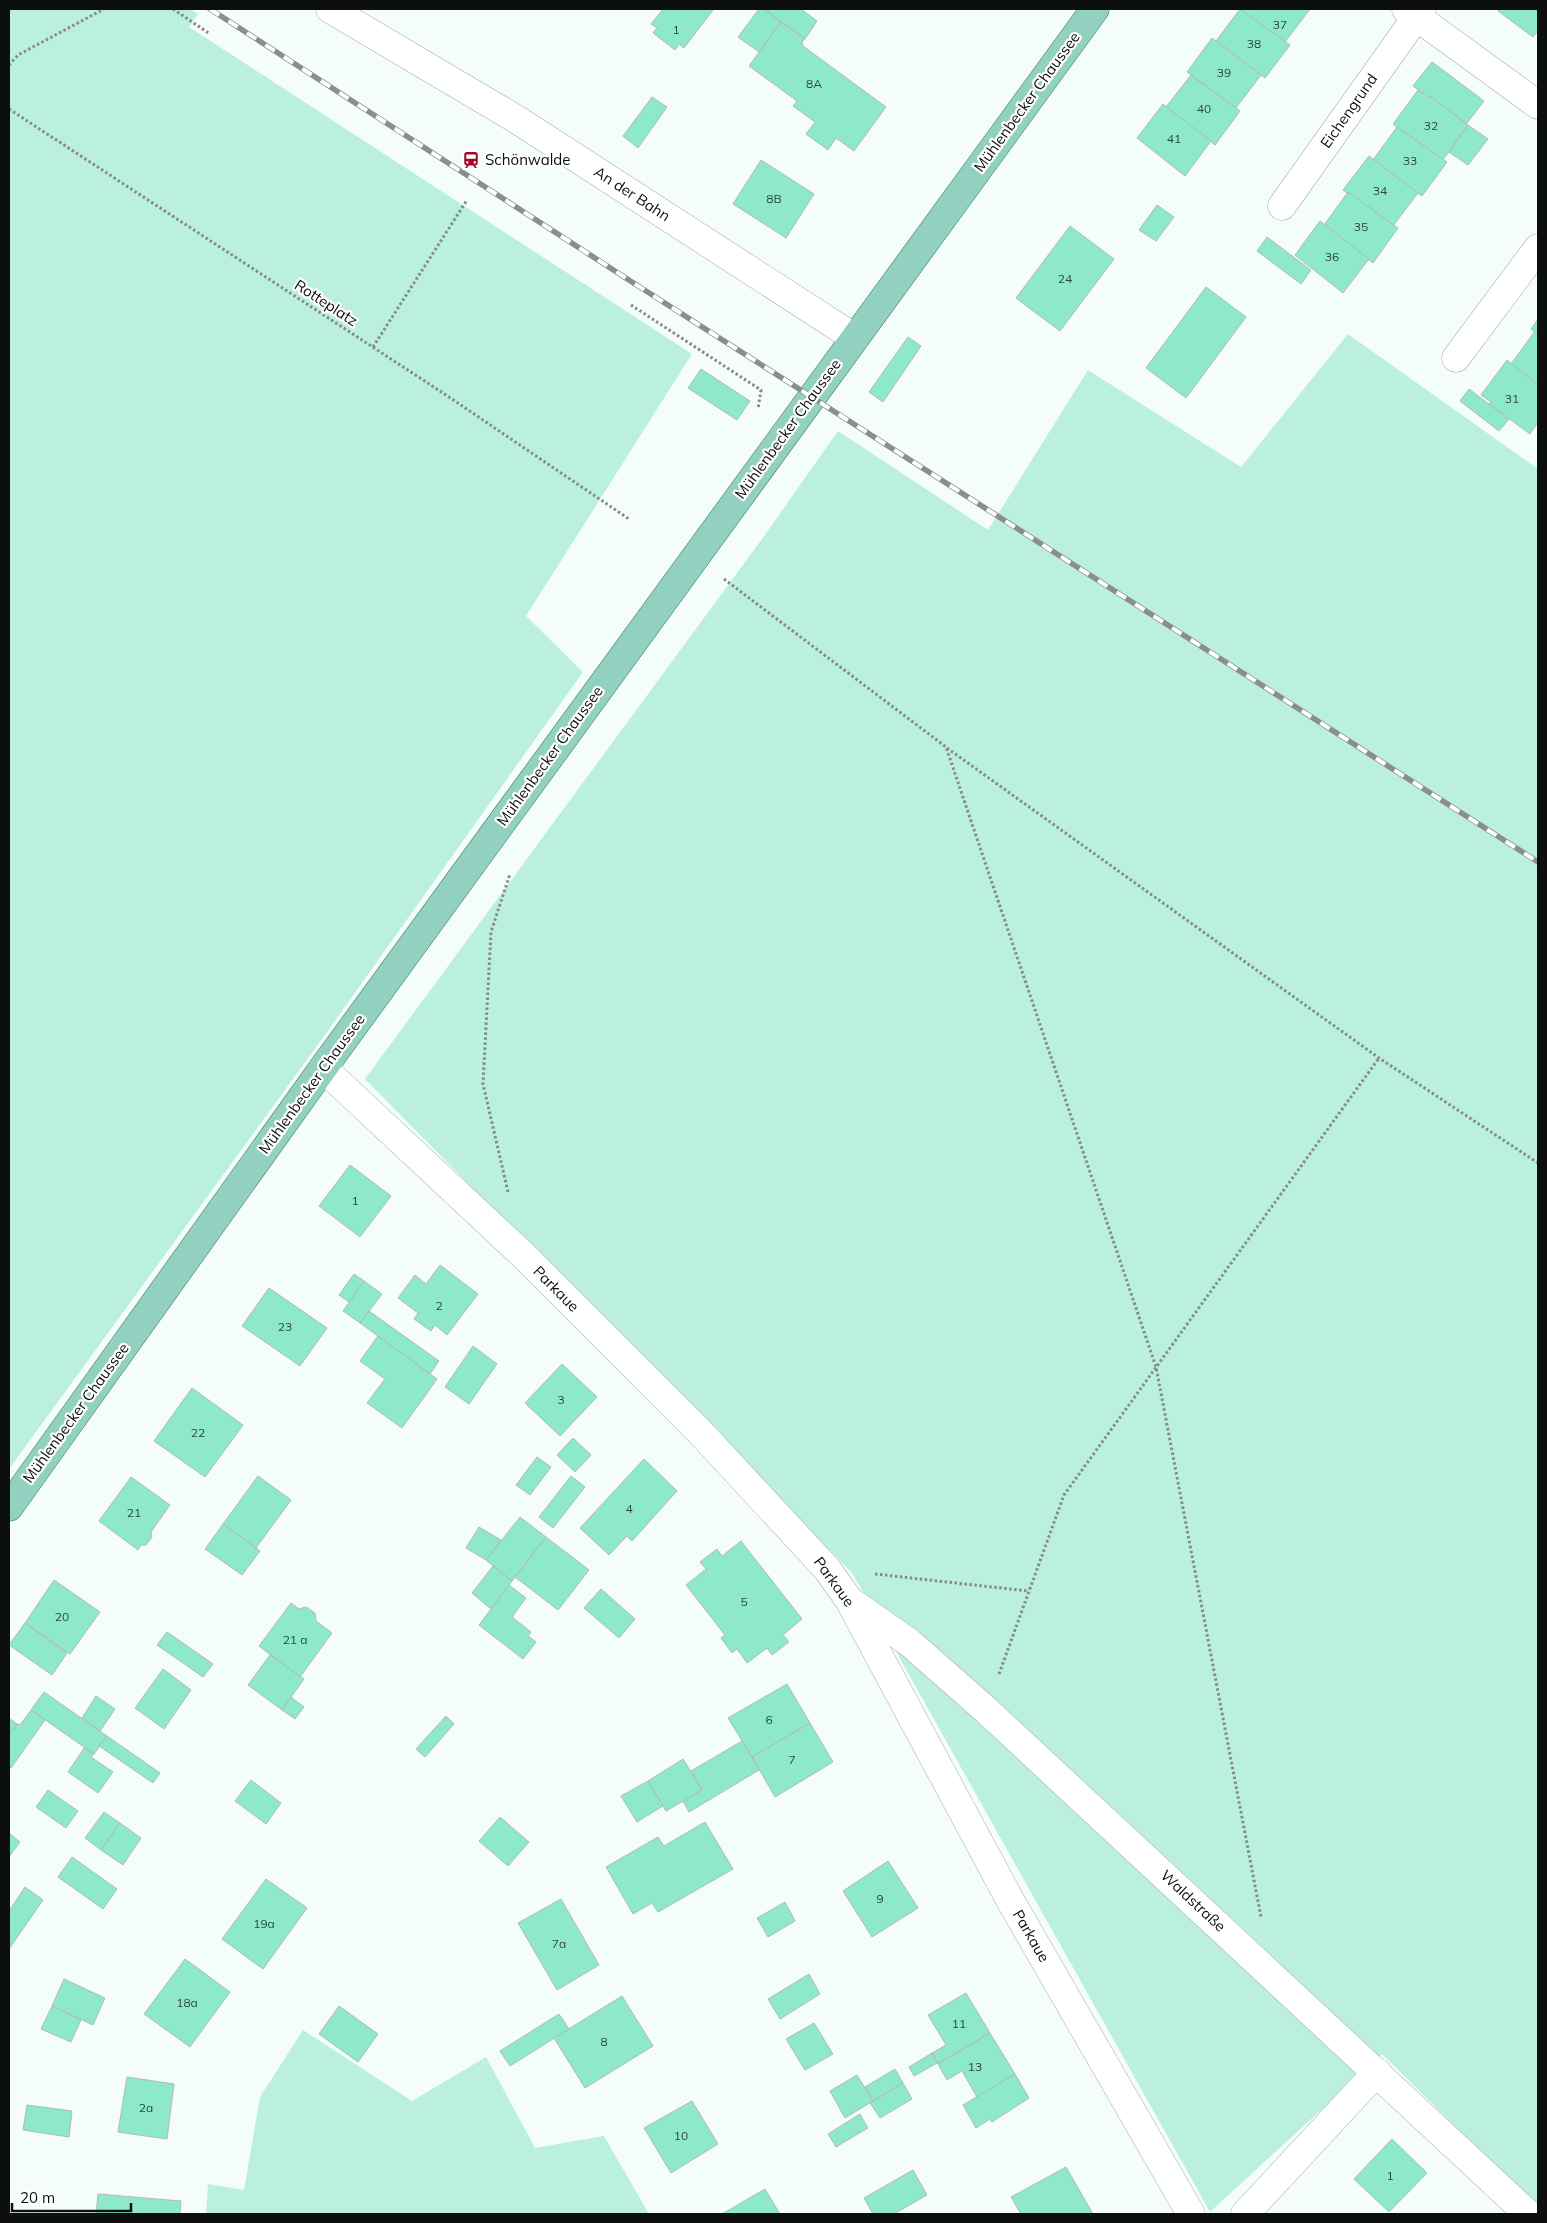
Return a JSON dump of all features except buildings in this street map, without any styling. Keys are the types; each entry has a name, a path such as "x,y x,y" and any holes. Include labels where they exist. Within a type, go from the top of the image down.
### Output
{"main road":[{"name":"Mühlenbecker Chaussee","path":"9,1507 323,1068 1095,9"}],"street":[{"name":"An der Bahn","path":"330,9 516,119 855,338"},
{"name":"Eichengrund","path":"1282,206 1415,11 1538,105"},
{"path":"1456,358 1538,248"},
{"name":"Parkaue","path":"323,1068 565,1298 700,1432 827,1569 849,1600 1010,1900 1191,2214"},
{"name":"Waldstraße","path":"849,1600 910,1643 986,1710 1263,1965 1528,2214"},
{"path":"1245,2214 1377,2072"}],"path":[{"path":"9,65 18,55 104,9"},
{"path":"173,9 210,34"},
{"name":"Rotteplatz","path":"9,109 373,347 629,519"},
{"path":"373,347 467,200"},
{"path":"631,305 761,390 757,416 785,434"},
{"path":"695,557 946,747 1379,1058 1538,1163"},
{"path":"946,747 1156,1367 1265,1939 1263,1965"},
{"path":"510,1198 483,1084 491,932 511,871"},
{"path":"986,1710 1064,1495 1379,1058"},
{"path":"827,1569 1028,1591"}],"green space":[{"path":"9,9 190,9 198,14 189,27 692,354 526,616 583,672 322,1039 9,1469"},
{"path":"1348,334 1538,469 1538,2208 1382,2054 1210,2212 852,1573 365,1079 762,539 838,431 988,530 1088,370 1241,467"},
{"path":"303,2030 412,2101 486,2057 535,2148 604,2136 649,2214 206,2214 208,2184 244,2190 260,2097"}],"railway":[{"path":"210,9 632,282 1538,862"}],"place":[{"name":"Schönwalde","path":"471,160"}]}
